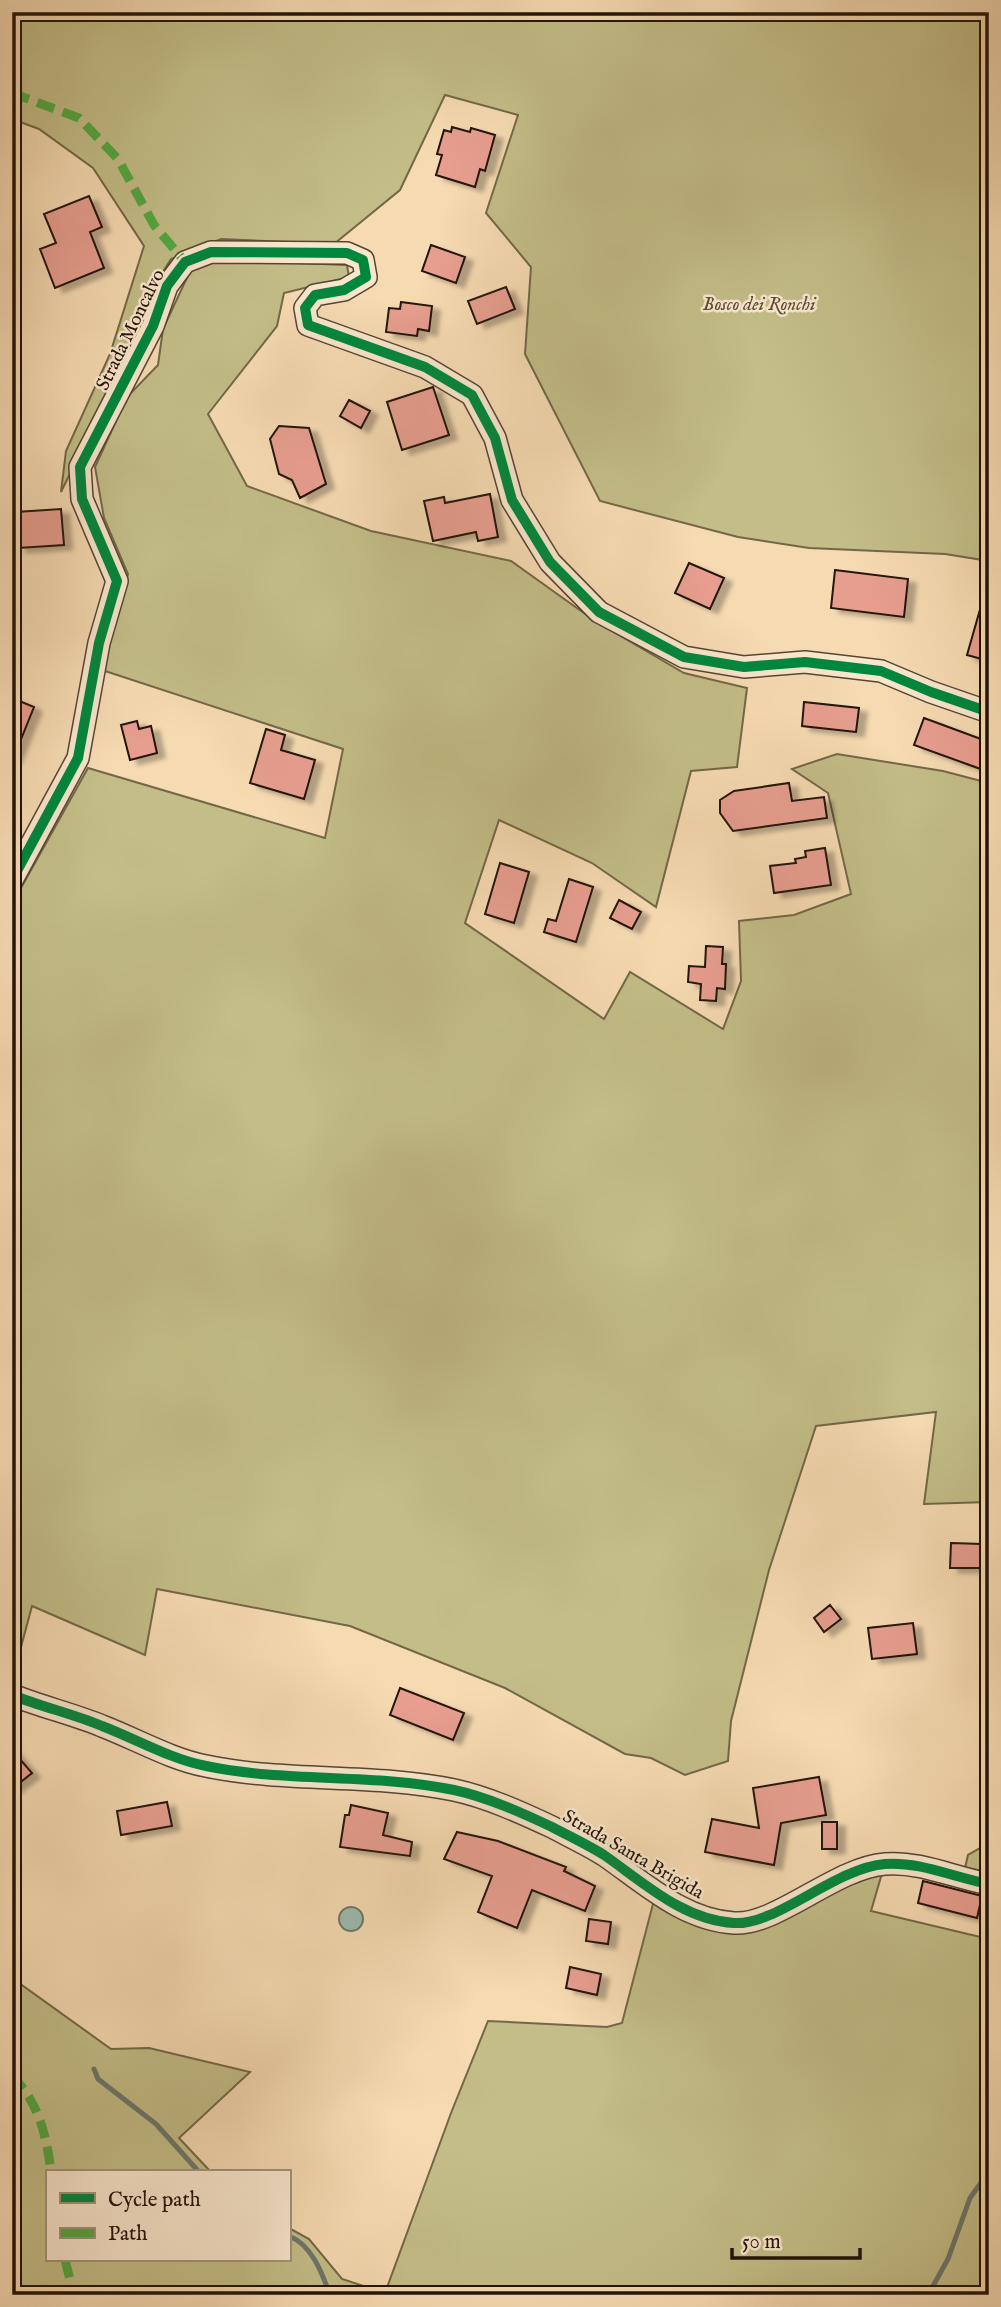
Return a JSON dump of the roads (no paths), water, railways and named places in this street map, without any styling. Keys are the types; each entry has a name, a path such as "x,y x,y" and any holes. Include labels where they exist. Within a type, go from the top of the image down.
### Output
{"street":[{"name":"Strada Moncalvo","path":"12,880 78,758 99,643 117,580 82,499 80,467 153,326 167,286 185,262 212,252 347,253 363,260 366,277 344,290 315,295 305,308 308,325 425,367 472,395 495,438 512,500 550,562 599,612 684,657 744,667 805,662 881,671 989,712"},
{"name":"Strada Santa Brigida","path":"12,1695 67,1712 204,1766 272,1776 370,1780 429,1786 456,1790 488,1800 552,1827 602,1854 671,1902 723,1921 736,1923 764,1916 850,1872 884,1864 910,1864 989,1884"}],"waterway":[{"path":"94,2069 98,2079 156,2124 197,2170"},
{"path":"928,2295 948,2259 970,2198 989,2168"},
{"path":"290,2236 310,2253 320,2269 330,2295"}],"park label":[{"name":"Bosco dei Ronchi","path":"759,305"}]}
